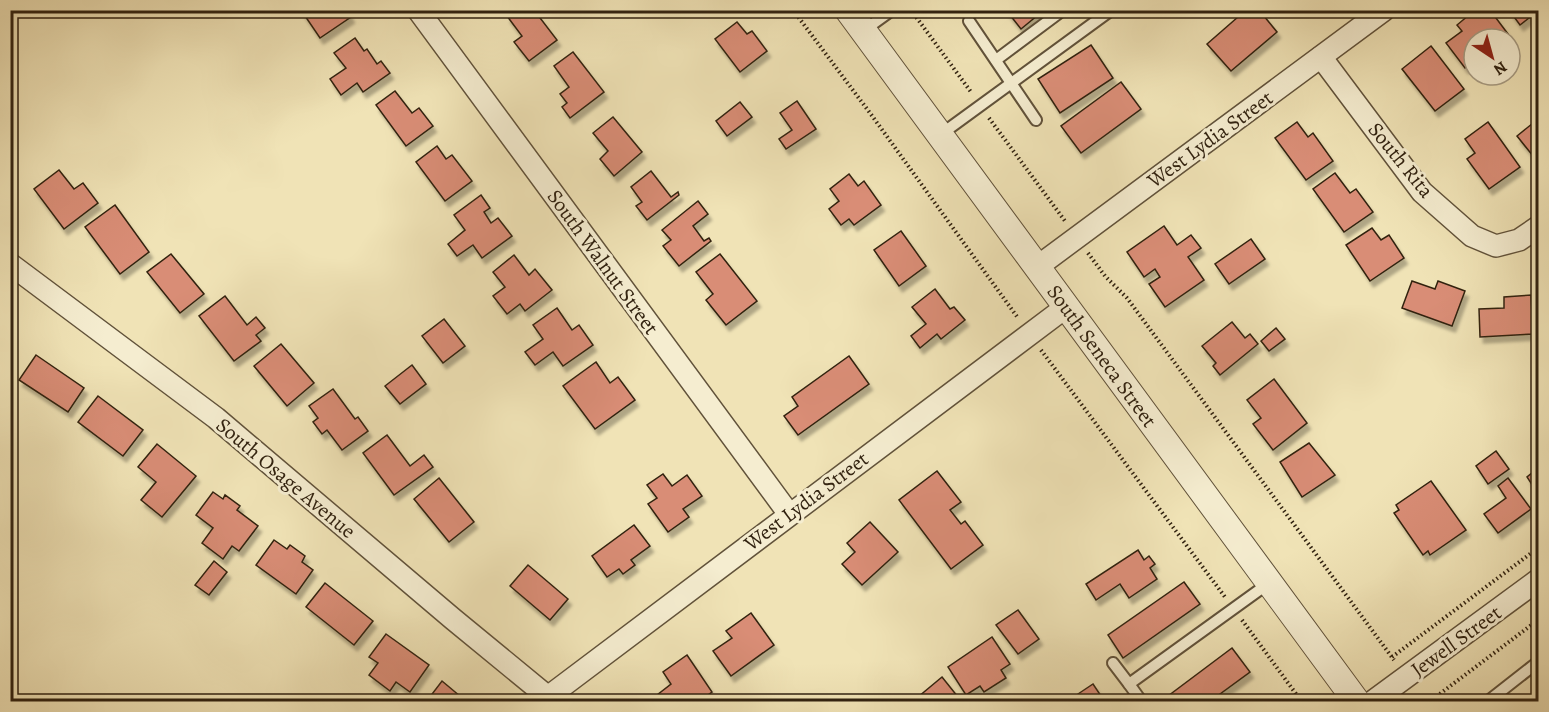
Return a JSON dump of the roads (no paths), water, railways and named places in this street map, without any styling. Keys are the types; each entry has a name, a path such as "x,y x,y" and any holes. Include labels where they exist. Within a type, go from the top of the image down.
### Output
{"street":[{"name":"South Walnut Street","path":"418,10 789,513"},
{"name":"South Seneca Street","path":"848,10 1357,702"},
{"name":"West Lydia Street","path":"1037,267 1384,10"},
{"name":"South Rita","path":"1321,57 1422,192 1472,236 1496,246 1519,240 1539,227"},
{"name":"South Osage Avenue","path":"10,264 216,418 551,699"},
{"name":"West Lydia Street","path":"551,699 789,513 1066,307"},
{"name":"Jewell Street","path":"1372,702 1539,580"}],"lane":[{"path":"863,31 892,10"},
{"path":"996,60 1063,10"},
{"path":"940,136 1114,10"},
{"path":"969,21 1036,120"},
{"path":"1129,684 1269,583"},
{"path":"1487,702 1539,662"},
{"path":"1113,663 1142,702"}]}
